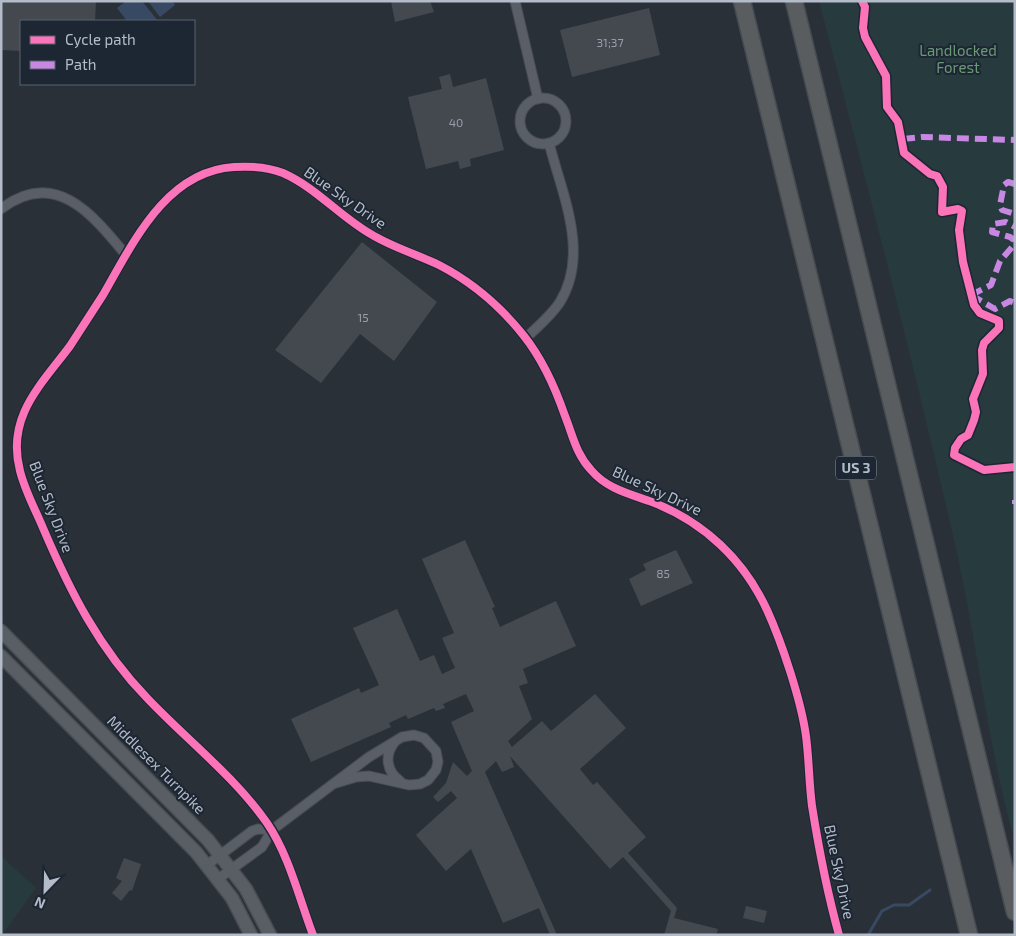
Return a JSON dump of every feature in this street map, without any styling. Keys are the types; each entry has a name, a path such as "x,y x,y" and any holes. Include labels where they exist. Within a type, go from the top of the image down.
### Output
{"highway":[{"name":"US 3","path":"742,1 969,935"},
{"path":"794,1 1015,912"}],"main road":[{"name":"Middlesex Turnpike","path":"1,631 220,854 255,904 270,935"},
{"path":"1,656 207,865 218,879 252,935"}],"street":[{"path":"515,1 538,99"},
{"path":"546,98 555,101 565,112 567,121 565,130 561,136 549,143 542,144 531,140 521,126 520,116 525,107 538,99 546,98"},
{"path":"526,338 560,302 574,263 573,234 549,143"},
{"name":"Blue Sky Drive","path":"312,935 280,845 272,830 254,806 203,751 147,698 108,653 83,614 66,581 20,470 18,435 27,402 71,344 126,255 163,202 190,178 220,168 245,166 271,170 294,179 364,230 400,249 445,268 482,291 526,338 550,376 576,448 586,466 600,480 612,488 659,505 706,530 728,552 746,575 767,610 797,695 806,731 812,800 820,854 839,935"},
{"path":"1,209 11,201 34,193 46,193 70,199 97,219 126,255"},
{"path":"218,879 262,847 272,830 333,784 369,757 402,737 414,735 424,738 432,745 438,756 436,770 428,780 420,784 405,784 369,776 350,778 333,784"},
{"path":"402,737 392,746 388,761 394,776 405,784"},
{"path":"207,865 252,831 258,829 272,830"}],"green space":[{"name":"Landlocked Forest","path":"819,1 1015,1 1015,842 990,734 957,553 941,484"},
{"path":"1,856 36,888 2,935 1,935"}],"water":[{"path":"126,1 142,1 157,20 126,20 117,8"},
{"path":"148,1 172,1 175,5 160,17"}],"building":[{"path":"1,1 96,1 95,20 20,20 20,51 1,50"},
{"path":"391,1 430,1 434,12 395,22"},
{"path":"649,8 660,55 572,77 560,30"},
{"path":"450,74 453,87 486,78 504,150 470,159 471,166 460,169 458,161 426,169 408,97 442,89 439,77"},
{"path":"362,242 437,302 394,361 360,334 321,383 275,350"},
{"path":"465,540 495,607 492,608 500,627 556,601 576,646 523,669 528,683 519,686 532,719 508,741 512,747 542,721 551,731 595,694 626,728 580,769 593,785 597,782 646,837 628,853 677,908 674,918 718,929 716,935 664,935 671,911 623,857 610,869 510,756 514,767 502,772 496,761 485,772 557,935 550,935 539,908 503,923 471,849 446,871 416,835 457,798 451,791 438,802 433,797 446,783 453,762 467,776 472,771 451,722 474,711 466,694 443,704 445,708 436,711 434,708 408,719 406,715 389,723 391,727 311,762 291,719 359,688 361,693 379,685 353,628 397,609 420,661 434,655 442,674 455,668 442,638 454,633 422,559"},
{"path":"676,550 693,583 641,606 629,579 646,570 643,564"},
{"path":"124,858 141,864 132,891 130,890 121,901 112,893 122,881 116,878"},
{"path":"746,906 767,911 764,923 743,918"}],"waterway":[{"path":"1015,605 1015,611"},
{"path":"868,935 882,911 894,905 909,905 930,890"}],"marked path":[{"path":"903,139 922,137 1015,140"},
{"path":"1015,184 1008,182 1004,185 1000,205 1002,210 1015,214"},
{"path":"971,295 991,285 1000,261 1013,246 1014,240 1010,237 992,232 993,224 1006,222 1015,227"},
{"path":"971,295 995,309 1010,301 1015,303"}],"cycle path":[{"path":"862,1 865,7 863,28 865,37 886,76 887,107 898,122 904,153 930,174 937,176 943,187 942,212 958,209 962,211 959,230 963,262 974,305 980,313 999,321 999,328 984,343 982,350 983,374 973,399 976,412 974,420 968,435 961,439 955,448 954,455 984,470 1015,467"},
{"path":"313,935 288,863 275,835 267,823 225,774 148,699 100,640 75,597 27,493 20,471 17,452 18,434 28,403 70,346 154,213 189,181 210,172 234,167 259,167 283,173 307,187 362,229 390,244 439,265 474,287 506,315 524,336 543,364 553,384 578,451 597,477 612,486 671,510 689,520 720,545 747,575 758,592 773,623 785,655 800,706 806,736 811,797 820,855 839,935"}]}
